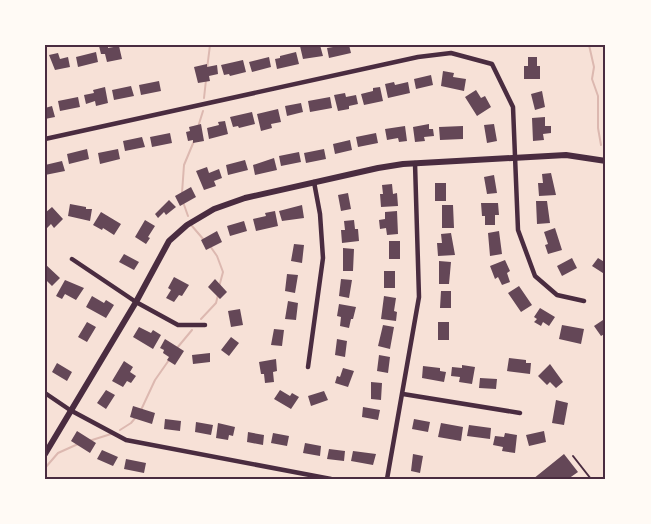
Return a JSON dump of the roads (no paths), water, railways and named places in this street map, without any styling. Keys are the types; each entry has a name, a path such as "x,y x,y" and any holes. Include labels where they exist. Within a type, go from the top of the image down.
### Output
{"street":[{"path":"45,139 418,57 451,52 492,64 513,107 518,230 535,276 557,295 584,301"},
{"path":"45,454 170,241 187,225 226,203 378,168 566,155 606,161"},
{"path":"387,479 419,297 415,164"},
{"path":"308,367 322,258 320,214 314,182"},
{"path":"72,259 136,302 178,325 205,325"},
{"path":"45,393 70,410 126,440 331,479"},
{"path":"402,394 520,413"}],"lane":[{"path":"573,456 591,479"}],"waterway":[{"path":"207,69 210,45"},
{"path":"589,45 594,67 592,79 598,96 598,128 601,145"},
{"path":"204,98 206,80"},
{"path":"198,127 203,111"},
{"path":"182,193 184,165 194,141"},
{"path":"183,202 188,216"},
{"path":"192,226 204,240"},
{"path":"210,246 223,272 219,287"},
{"path":"201,319 216,303 218,295"},
{"path":"177,348 192,330"},
{"path":"141,410 155,380 169,360"},
{"path":"120,430 136,417"},
{"path":"89,441 111,434"},
{"path":"45,468 58,453 78,444"}]}
